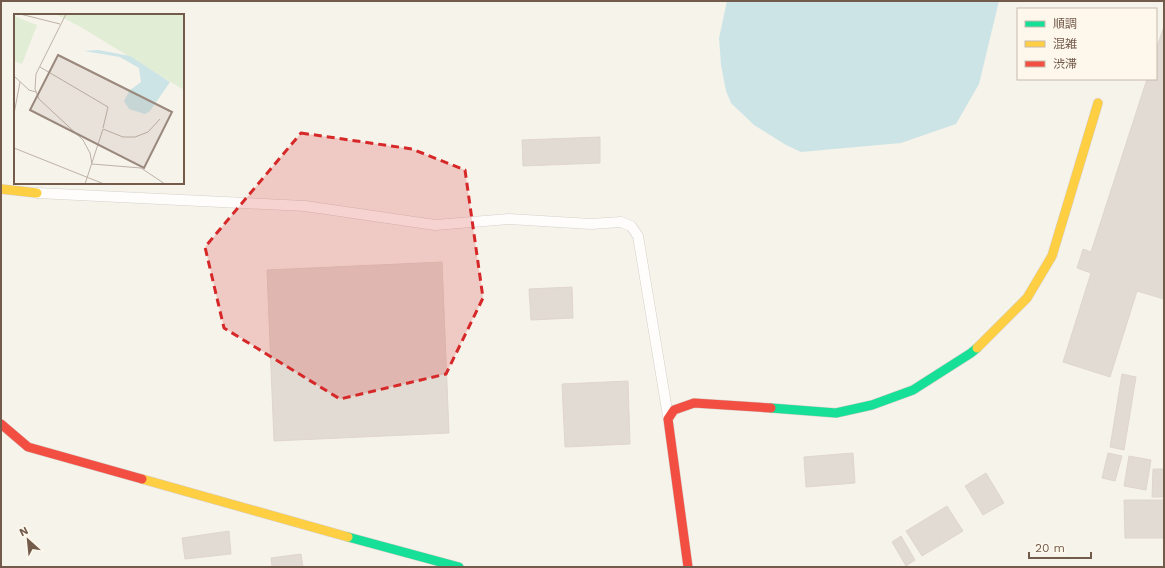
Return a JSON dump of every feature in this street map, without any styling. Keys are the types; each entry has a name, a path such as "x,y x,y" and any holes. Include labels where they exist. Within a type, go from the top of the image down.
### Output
{"street":[{"path":"688,567 668,419 674,410 694,403 836,413 872,405 913,390 971,353 1027,298 1052,256 1098,103"},
{"path":"1,189 37,194"},
{"path":"1,424 28,447 246,509 459,567"}],"lane":[{"path":"37,194 305,206 435,225 509,219 591,224 621,222 631,226 638,236 668,419"}],"highlighted area":[{"path":"301,133 412,149 465,170 483,298 446,374 340,399 224,328 205,247"}],"water":[{"path":"727,1 999,1 979,84 956,124 901,143 801,152 786,145 754,125 731,103 726,91 721,65 719,38"}],"building":[{"path":"1164,26 1164,299 1137,291 1110,377 1063,362 1091,273 1077,268 1083,249 1091,252 1147,80 1157,80 1157,47"},
{"path":"600,137 600,163 523,166 522,140"},
{"path":"442,262 449,433 274,441 267,270"},
{"path":"572,287 573,318 531,320 529,289"},
{"path":"1122,374 1136,377 1124,450 1110,447"},
{"path":"628,381 630,444 565,447 562,384"},
{"path":"853,453 855,483 806,487 804,457"},
{"path":"1108,453 1122,456 1115,481 1102,478"},
{"path":"1129,456 1151,460 1146,490 1124,486"},
{"path":"1153,469 1164,469 1164,497 1152,497"},
{"path":"986,473 1004,503 983,515 965,486"},
{"path":"1124,500 1164,500 1164,538 1125,538"},
{"path":"947,506 963,531 922,556 906,531"},
{"path":"229,531 231,554 185,559 182,538"},
{"path":"901,536 915,560 906,566 892,542"},
{"path":"301,554 303,567 272,567 271,558"}],"traffic: fast":[{"path":"771,408 836,413 872,405 913,390 977,348"},
{"path":"348,537 459,567"}],"traffic: slow":[{"path":"977,348 1027,298 1052,256 1098,103"},
{"path":"1,189 37,193"},
{"path":"142,479 348,537"}],"traffic: jam":[{"path":"688,567 668,419 674,410 694,403 771,408"},
{"path":"1,424 28,447 142,479"}]}
